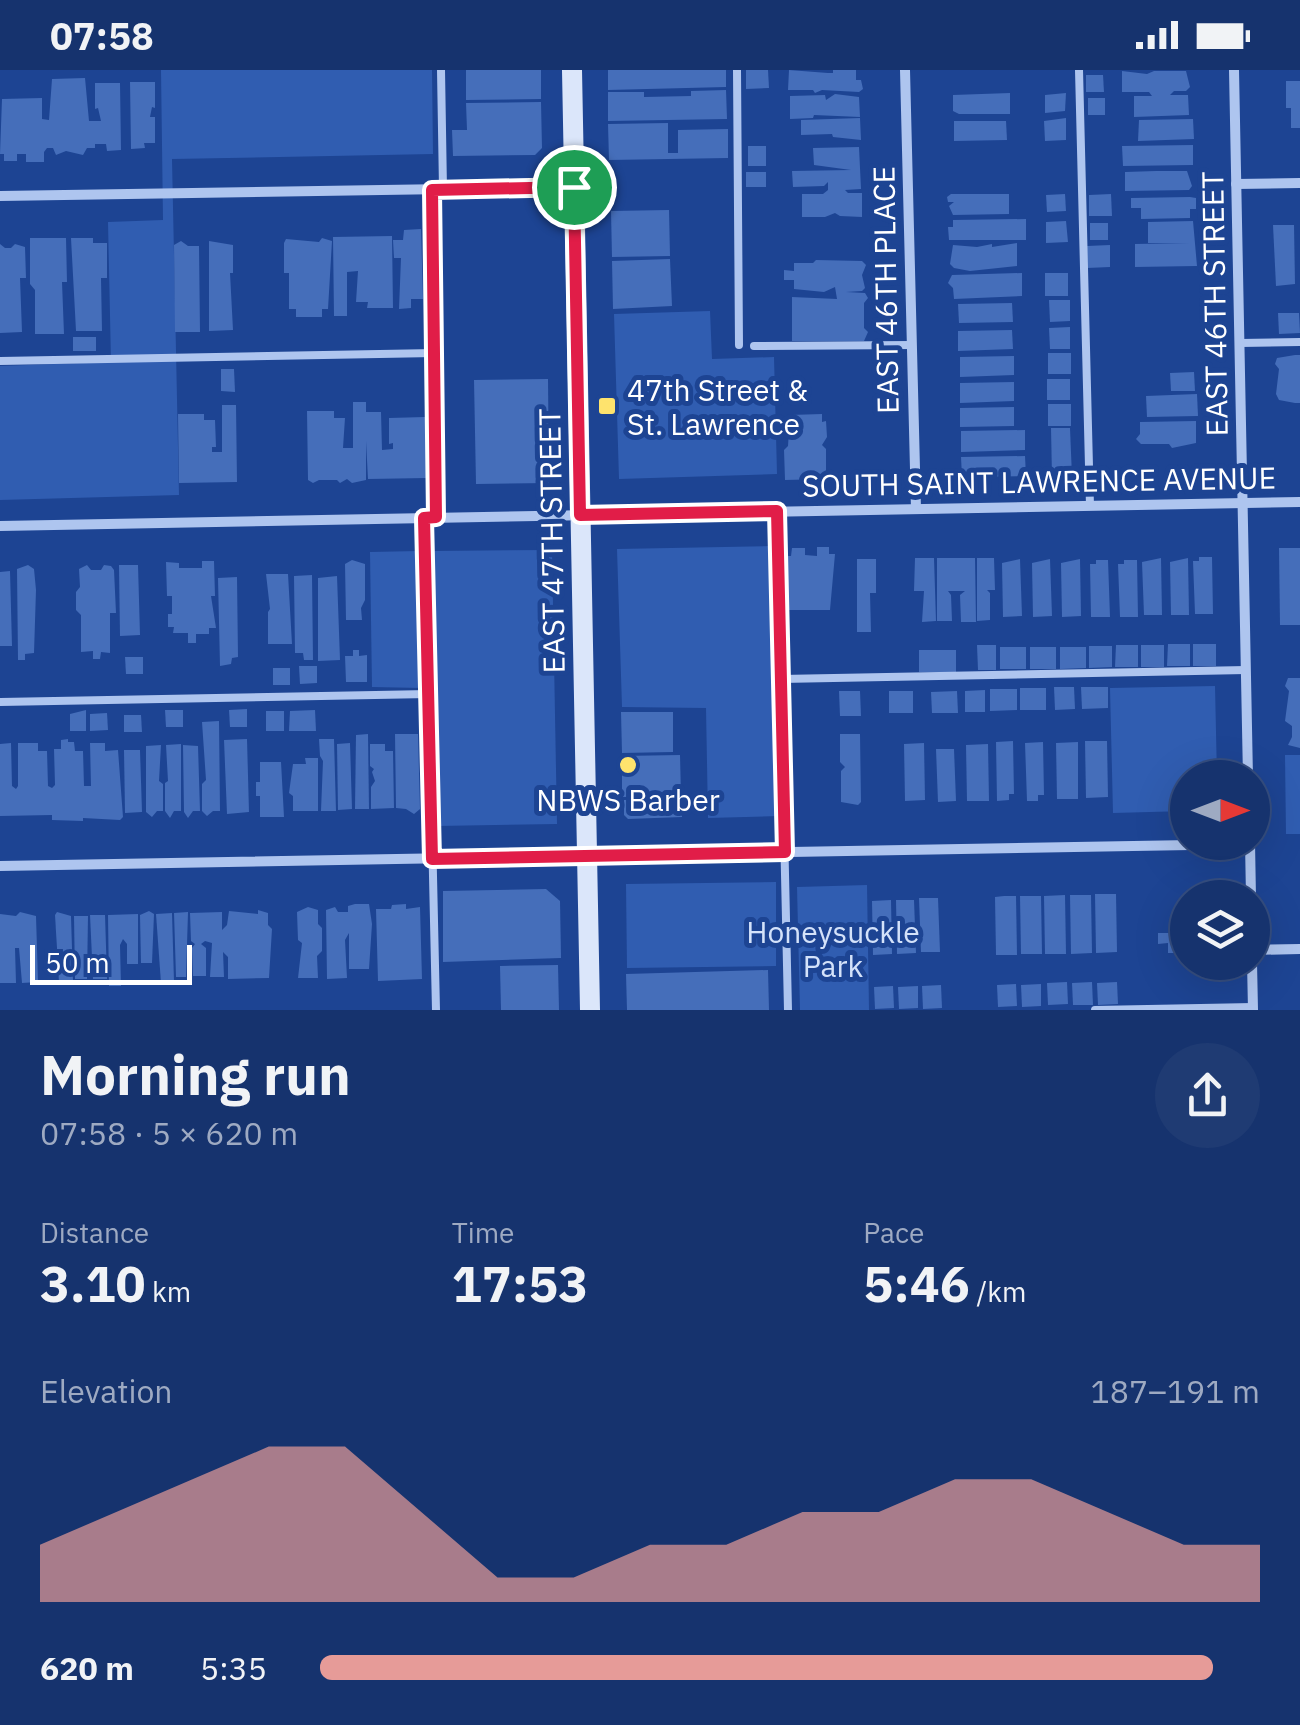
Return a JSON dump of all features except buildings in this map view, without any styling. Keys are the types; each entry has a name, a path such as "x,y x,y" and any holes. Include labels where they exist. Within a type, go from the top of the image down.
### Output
{"main road":[{"name":"EAST 47TH STREET","path":"572,70 590,1010"}],"street":[{"name":"EAST 46TH PLACE","path":"905,70 916,508"},
{"name":"EAST 46TH STREET","path":"1234,70 1248,760"},
{"path":"1236,184 1300,183"},
{"path":"0,196 574,187"},
{"name":"SOUTH SAINT LAWRENCE AVENUE","path":"0,526 1300,502"},
{"path":"0,866 1170,845"},
{"path":"1270,950 1300,949"},
{"path":"1252,980 1253,1008"}],"lane":[{"path":"436,1010 428,694 441,70"},
{"path":"737,70 739,345"},
{"path":"1079,70 1090,506"},
{"path":"1240,343 1300,342"},
{"path":"754,346 912,345"},
{"path":"0,361 435,353"},
{"path":"777,511 788,1010"},
{"path":"781,678 1246,670"},
{"path":"0,702 428,694"},
{"path":"1095,1010 1253,1008"}],"green space":[{"path":"161,70 432,70 433,154 172,159 179,495 0,500 0,366 111,362 108,222 163,220"},
{"path":"710,311 712,359 774,357 777,474 619,479 614,314"},
{"path":"772,546 779,816 708,818 706,708 622,707 617,549"},
{"path":"552,550 557,824 437,826 432,551"},
{"path":"419,551 422,688 372,687 370,552"},
{"path":"1215,686 1217,760 1170,760 1170,811 1113,813 1110,688"},
{"path":"1285,755 1300,755 1300,834 1286,834"},
{"path":"776,882 776,966 627,968 626,884"},
{"name":"Honeysuckle Park","path":"867,885 869,1010 800,1010 797,887"}],"place":[{"name":"47th Street & St. Lawrence","path":"607,406"},
{"name":"NBWS Barber","path":"628,765"}],"route":[{"path":"574,187 580,515 777,511 785,852 432,859 424,518 436,517 432,190 574,187"}]}
